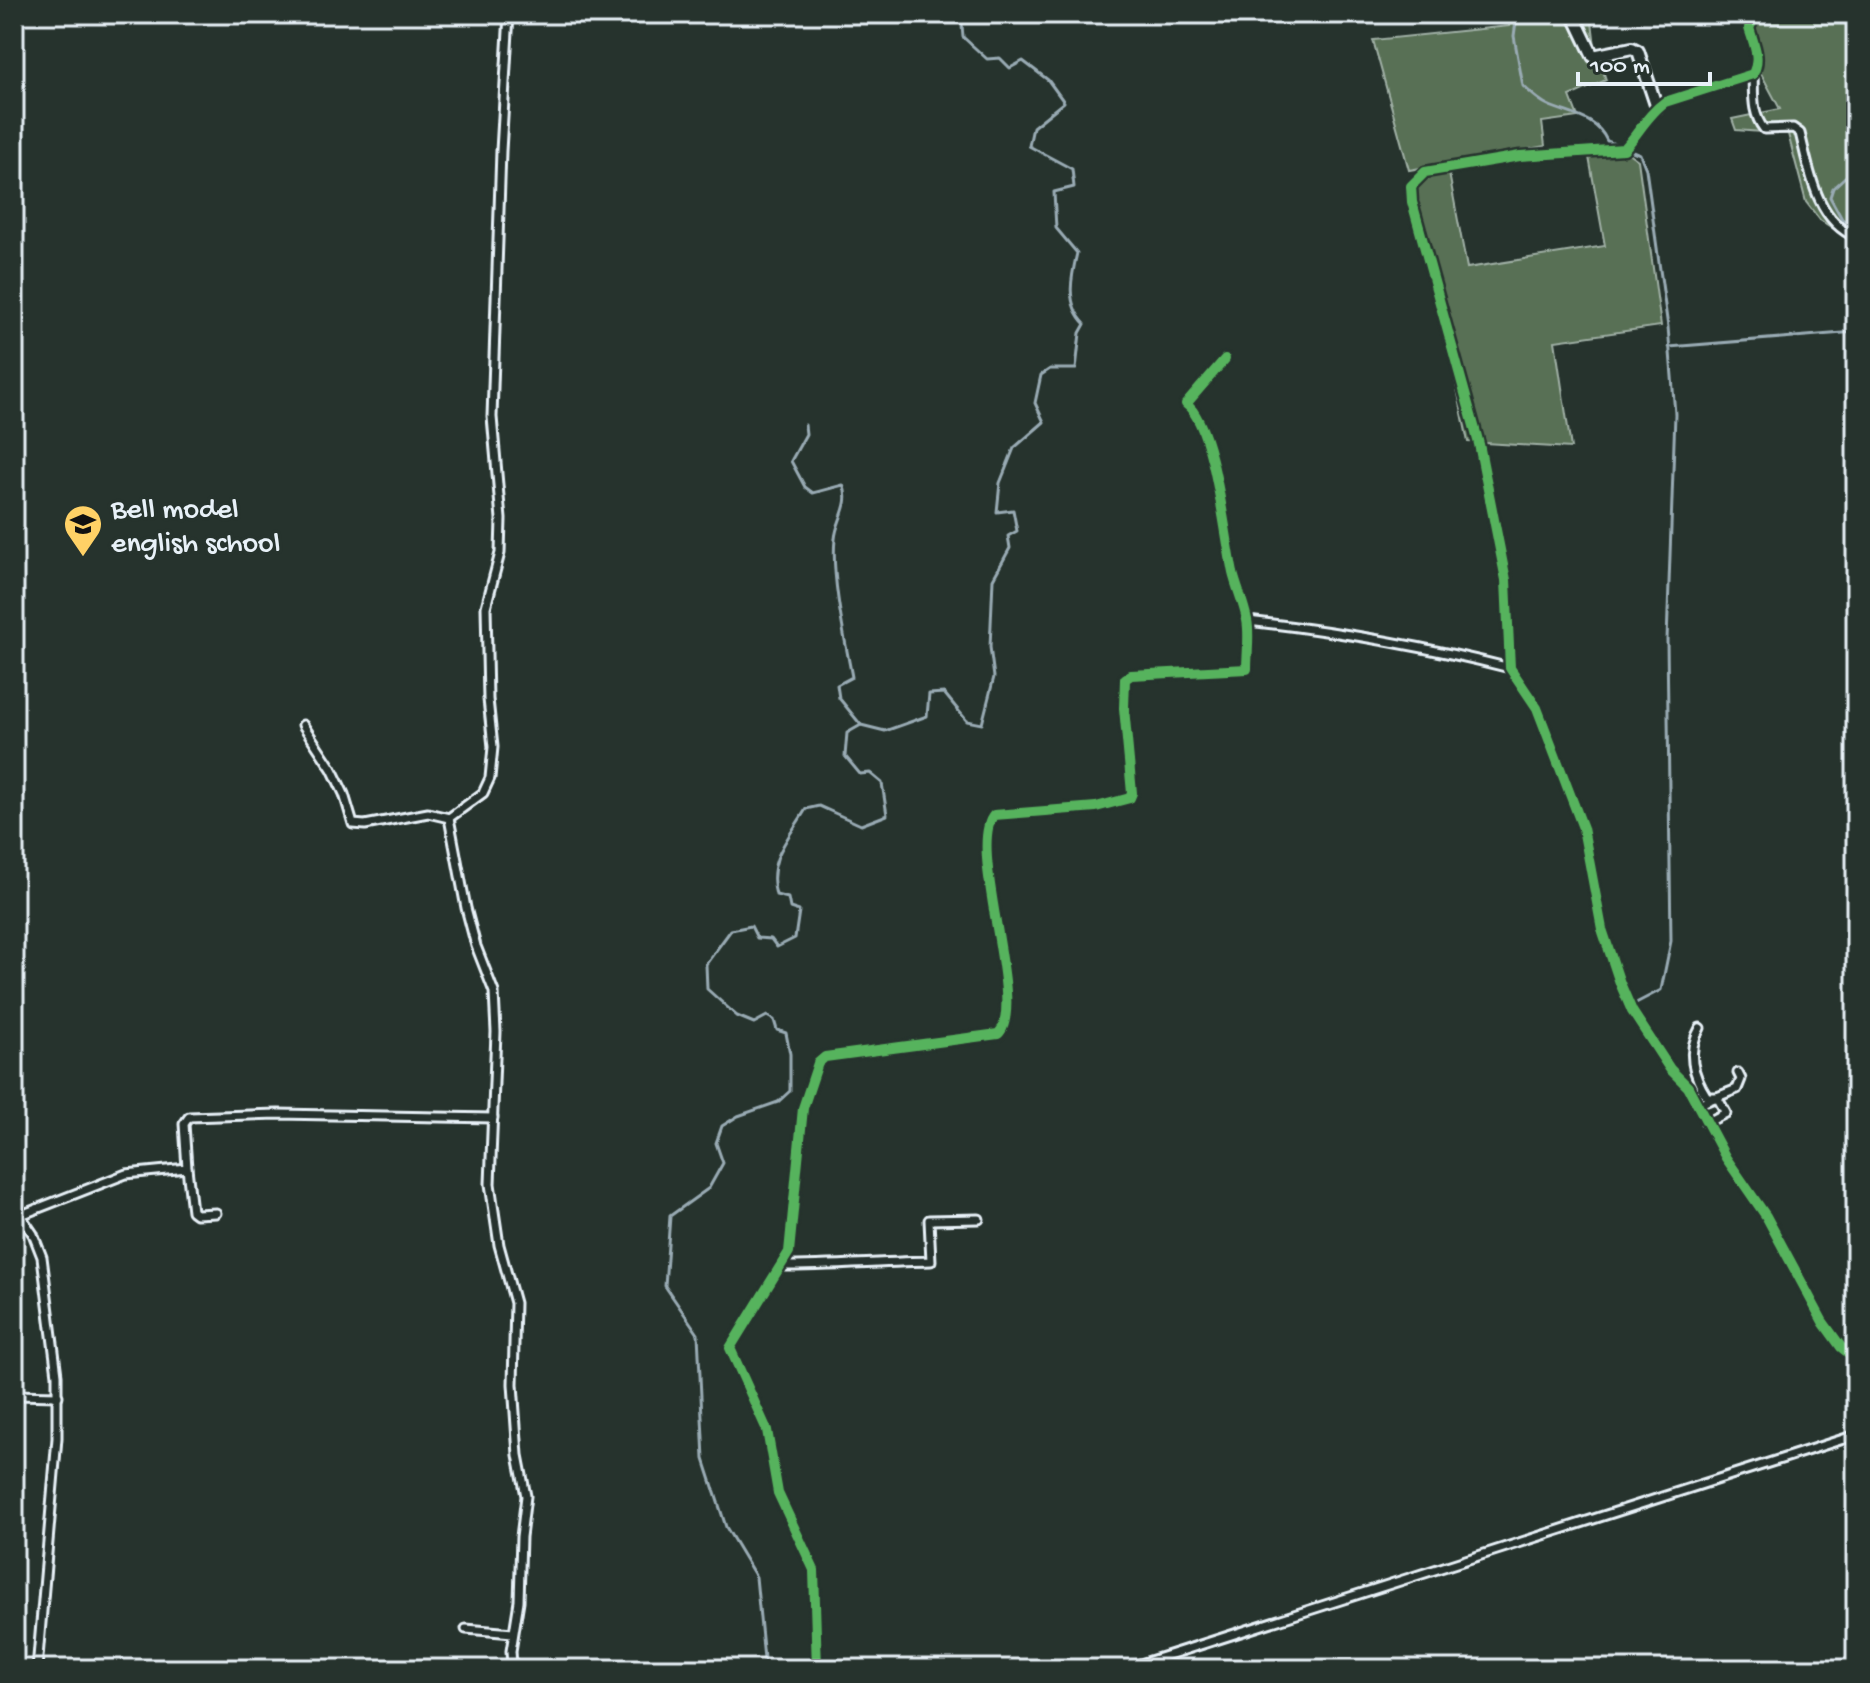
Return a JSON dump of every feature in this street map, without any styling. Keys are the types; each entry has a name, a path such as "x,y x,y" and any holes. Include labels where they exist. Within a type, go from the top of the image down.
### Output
{"street":[{"path":"303,725 332,769 353,824 365,825 428,813 449,818 483,793 490,778 493,747 488,699 486,607 500,553 501,519 492,417 509,14"},
{"path":"1573,14 1593,56 1632,48 1638,51 1657,108"},
{"path":"1760,14 1749,28 1758,55 1753,74 1757,121 1764,129 1793,128 1800,133 1817,195 1830,215 1847,233 1856,237"},
{"path":"1753,74 1665,102 1624,149 1520,156 1425,172 1411,186 1412,202 1479,444 1506,580 1510,668 1537,708 1583,828 1602,929 1620,983 1632,1011 1670,1069 1688,1087 1726,1158 1766,1216 1823,1322 1841,1347 1856,1359"},
{"path":"817,1669 814,1570 778,1493 767,1430 730,1348 789,1252 803,1108 818,1063 825,1057 998,1034 1004,1029 1007,1020 1006,998 990,876 986,829 989,821 994,815 1096,807 1130,798 1125,679 1139,673 1247,669 1248,621 1233,574 1213,466 1198,418 1186,404 1225,359"},
{"path":"1248,621 1289,628 1318,628 1510,668"},
{"path":"449,818 466,908 476,946 494,992 490,1184 499,1245 515,1303 513,1384 518,1455 526,1496 519,1601 511,1651 515,1669"},
{"path":"1700,1028 1692,1047 1693,1068 1707,1097 1717,1097"},
{"path":"1697,1105 1737,1089 1741,1079 1738,1073"},
{"path":"1706,1123 1726,1113 1717,1097"},
{"path":"216,1213 196,1214 192,1211 184,1124 189,1117 278,1114 493,1118"},
{"path":"21,1215 126,1174 187,1168"},
{"path":"14,1206 33,1234 42,1257 58,1396 37,1669"},
{"path":"781,1266 931,1261 929,1220 979,1219"},
{"path":"14,1395 58,1396"},
{"path":"1125,1669 1856,1435"},
{"path":"466,1629 513,1633"}],"green space":[{"path":"1512,14 1591,14 1595,46 1606,80 1570,96 1578,117 1542,122 1545,146 1409,170 1373,40 1509,26"},
{"path":"1763,14 1856,14 1856,243 1820,220 1806,202 1788,134 1736,130 1732,119 1780,109 1757,66 1743,24"},
{"path":"1627,152 1638,160 1661,326 1555,341 1571,448 1468,442 1415,185 1448,168 1467,268 1605,246 1589,157"}],"waterway":[{"path":"765,1669 756,1577 726,1527 704,1459 698,1334 665,1286 670,1216 709,1188 723,1163 716,1143 722,1126 738,1116 778,1102 790,1091 790,1054 786,1033 777,1030 774,1020 767,1016 754,1023 737,1016 707,989 706,964 731,930 751,926 757,938 771,939 777,947 795,938 799,911 790,908 788,898 776,895 774,871 781,850 806,809 819,806 861,825 887,815 882,783 870,773 860,774 845,756 847,733 861,725 885,731 927,716 929,694 944,693 967,721 982,724 994,677 990,647 993,579 1010,548 1008,536 1017,531 1013,510 997,512 1000,483 1014,448 1044,422 1035,403 1041,375 1050,369 1076,369 1080,333 1085,324 1072,299 1077,253 1056,228 1054,192 1074,187 1072,169 1029,146 1033,127 1064,102 1048,80 1023,61 1010,68 1000,58 987,59 963,37 961,14"},
{"path":"1517,14 1514,36 1523,86 1545,103 1590,122 1607,141 1640,154 1646,169 1668,327 1675,414 1667,640 1671,941 1661,990 1636,1003"},
{"path":"1851,14 1856,21"},
{"path":"1856,114 1856,123"},
{"path":"1856,167 1833,188 1830,197 1842,219 1856,228"},
{"path":"1669,347 1856,332"},
{"path":"805,425 806,434 791,461 805,487 813,493 843,485 845,492 834,554 839,608 852,677 837,685 839,698 861,725"}],"cycle path":[{"path":"1760,14 1749,28 1757,57 1753,74 1665,102 1624,149 1520,156 1425,172 1411,186 1412,202 1479,444 1506,580 1510,668 1537,708 1583,828 1602,929 1620,983 1632,1011 1670,1069 1688,1087 1726,1158 1766,1216 1823,1322 1841,1347 1856,1359"},
{"path":"817,1669 814,1570 778,1493 767,1430 730,1348 789,1252 803,1108 818,1063 825,1057 998,1034 1005,1018 1006,993 987,859 987,832 994,815 1096,807 1130,798 1125,679 1131,675 1247,669 1247,620 1233,573 1217,482 1204,434 1196,415 1186,404 1225,359"}],"place":[{"name":"Bell model english school","path":"83,558"}]}
